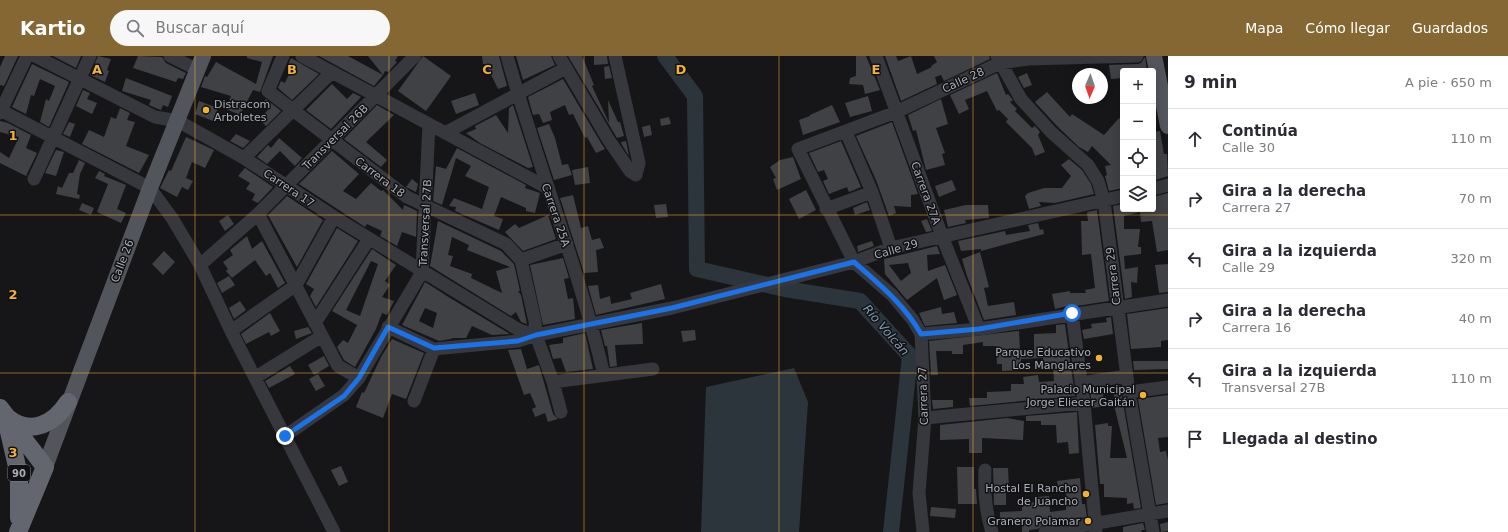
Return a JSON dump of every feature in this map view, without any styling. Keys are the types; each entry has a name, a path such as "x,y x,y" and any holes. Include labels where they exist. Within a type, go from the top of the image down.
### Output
{"highway":[{"path":"3,412 15,424 27,427 40,426 52,421 62,413 68,402"},
{"name":"90","path":"3,412 45,467 18,532"},
{"name":"90","path":"3,412 19,475 20,508 18,532"}],"main road":[{"path":"1154,56 1168,126"},
{"name":"Calle 26","path":"45,467 68,402 150,188 200,63"}],"street":[{"path":"27,56 0,111 150,188 172,218 200,265 231,331 256,377 334,532"},
{"name":"Carrera 17","path":"35,56 155,117 178,121 244,158 370,240 519,330 536,335"},
{"path":"34,179 81,79 90,56"},
{"path":"170,56 200,63"},
{"name":"Carrera 18","path":"283,56 268,91 407,197 506,244 521,260"},
{"path":"302,56 378,95 546,187"},
{"name":"Transversal 26B","path":"200,265 258,214 287,186 378,95 414,56"},
{"name":"Carrera 25A","path":"507,56 546,187 592,324 604,375"},
{"path":"559,56 608,139 630,171 636,175 639,163 615,56"},
{"name":"Carrera 27A","path":"876,56 942,236 979,329"},
{"name":"Calle 28","path":"826,209 798,149 896,112 998,59 1137,56"},
{"name":"Carrera 29","path":"998,59 1021,98 1051,132 1088,165 1098,181 1104,201 1129,392 1153,532"},
{"path":"445,133 566,68"},
{"path":"244,158 332,72"},
{"name":"Transversal 27B","path":"285,436 344,396 359,378 422,272 429,124"},
{"path":"846,132 872,192 891,248"},
{"path":"1156,188 1168,186"},
{"path":"854,262 826,209 872,192"},
{"name":"Calle 29","path":"434,348 518,341 536,335 672,308 854,262 891,248 1120,197"},
{"path":"258,214 338,366 359,378"},
{"path":"231,331 296,285 334,217"},
{"path":"315,323 370,240"},
{"path":"561,412 553,382 536,335 535,321 521,260 566,244"},
{"name":"Carrera 27","path":"854,262 892,295 913,320 921,334 925,418 919,493 923,532"},
{"path":"921,334 979,329 1072,313 1168,300"},
{"path":"1072,313 1084,403 1096,527"},
{"path":"388,327 434,348 414,401"},
{"path":"256,377 322,336"},
{"path":"553,382 653,370"},
{"path":"1081,383 1127,376"},
{"path":"1129,392 1168,387"},
{"path":"925,418 1084,403"},
{"path":"985,470 985,513 992,532"},
{"path":"1045,532 1096,527 1150,513 1168,510"}],"shaded area":[{"path":"794,368 808,402 799,532 701,532 706,387"}],"building":[{"path":"5,56 18,56 4,86 0,85 0,67"},
{"path":"53,56 81,56 76,68"},
{"path":"98,56 111,59 105,82 90,75"},
{"path":"138,56 162,57 166,63 186,73 183,79 178,78 176,82 133,68"},
{"path":"247,56 273,56 260,92 253,90 240,115 226,109 231,96 201,87 205,76 207,77 216,62 256,84 262,62 247,58"},
{"path":"319,56 348,56 383,75 374,86"},
{"path":"368,56 398,56 395,61 397,62 388,72 385,71 383,75"},
{"path":"423,56 451,76 426,111 398,91"},
{"path":"482,56 499,56 507,86 498,89 486,64 483,64"},
{"path":"516,56 551,56 555,65 523,80"},
{"path":"568,56 582,56 594,85 592,86 609,123 608,100 618,122 620,122 624,136 617,138"},
{"path":"594,56 607,56 608,64 594,65"},
{"path":"856,56 866,56 880,90 865,94 863,85 849,84 850,78 856,76"},
{"path":"885,56 896,56 898,61 911,56 917,74 932,67 931,66 937,62 934,56 989,56 990,59 944,81 941,75 935,77 937,84 901,101"},
{"path":"1145,57 1147,68 1120,68 1120,78 1111,79 1109,65 1141,63"},
{"path":"291,58 319,74 292,100 278,88 281,81 285,83 291,69 287,67"},
{"path":"32,64 69,82 49,127 40,122 46,99 49,101 55,86 40,79 34,96 31,95 26,114 12,107"},
{"path":"609,66 612,78 605,79 604,67"},
{"path":"997,73 1006,95 1008,94 1013,100 1010,102 1017,109 1015,111 1032,128 1035,126 1040,132 1038,135 1045,152 1035,156 1032,148 1006,122 1008,119 999,110 997,111 987,91 965,100 969,109 959,114 950,95"},
{"path":"1027,73 1032,85 1024,88 1018,77"},
{"path":"126,78 172,96 168,107 163,105 161,110 158,109 149,105 151,100 122,91"},
{"path":"563,79 605,149 596,153 587,137 585,138 573,114 569,115 565,105 550,112 552,120 543,123 539,114 533,115 528,97"},
{"path":"332,84 347,99 353,93 361,97 331,129 306,110"},
{"path":"83,90 90,93 87,99 97,103 92,114 76,106"},
{"path":"1047,92 1070,117 1072,114 1104,135 1119,118 1120,119 1120,189 1109,191 1105,176 1107,175 1105,166 1111,165 1092,146 1088,152 1079,147 1035,102"},
{"path":"475,93 479,105 456,114 451,101"},
{"path":"868,96 872,111 850,117 845,103"},
{"path":"266,99 281,111 266,126 259,119 268,110 262,104"},
{"path":"941,99 948,124 936,128 945,153 942,154 945,165 926,170 916,130 913,131 908,115"},
{"path":"199,101 218,108 213,121 195,114"},
{"path":"377,105 394,115 366,142 387,160 381,167 344,139"},
{"path":"513,105 533,167 528,168 480,143 466,133 476,129 475,126 496,115 508,133 509,108"},
{"path":"832,105 840,122 803,135 799,120"},
{"path":"120,108 130,113 127,120 135,122 126,146 149,155 139,173 82,144 89,130 104,137 111,117 116,119"},
{"path":"669,117 671,124 661,126 660,119"},
{"path":"0,121 8,123 31,135 26,148 37,153 26,176 0,163 0,152 9,158 19,137 0,132"},
{"path":"69,122 75,124 70,137 63,134"},
{"path":"892,122 918,194 911,195 911,207 894,206 896,213 889,216 876,180 856,136"},
{"path":"549,124 555,138 562,165 568,164 572,175 554,180 537,128"},
{"path":"650,125 652,135 644,137 642,127"},
{"path":"1160,131 1164,154 1167,154 1168,176 1156,180 1156,140 1156,132"},
{"path":"236,134 250,141 243,148 230,141"},
{"path":"186,137 214,150 205,168 192,162 186,178 193,181 188,190 182,187 177,197 160,188 169,170 171,171"},
{"path":"279,138 302,158 295,166 280,151 267,164 257,157 268,145 271,148"},
{"path":"626,141 629,156 621,142"},
{"path":"841,141 861,187 849,192 847,187 829,194 823,181 828,179 824,170 818,172 809,153"},
{"path":"457,148 526,185 525,188 540,193 535,213 526,211 526,208 501,197 494,216 503,219 499,230 455,211 456,207 449,206 454,198 482,209 489,187 465,176 471,166 456,158 442,205 433,201 436,166 446,169"},
{"path":"56,150 64,152 56,176 45,173"},
{"path":"332,151 359,174 343,191 356,199 371,183 381,191 383,190 403,210 404,205 417,211 416,237 402,232 397,246 380,236 382,231 367,224 365,227 299,184"},
{"path":"793,157 801,179 777,190 773,179 776,178 770,167 780,160"},
{"path":"1069,159 1082,170 1091,184 1094,194 1055,203 1039,202 1041,206 1029,209 1025,196 1028,193 1044,188 1062,188 1071,176 1061,165"},
{"path":"79,160 85,163 80,174 77,194 80,195 79,199 56,194 58,186 62,188 69,173 73,173"},
{"path":"588,167 590,183 575,185 572,170"},
{"path":"245,168 273,187 258,203 252,200 255,194 246,189 250,183 238,176"},
{"path":"99,171 105,174 104,176 126,185 117,209 126,213 121,223 97,212 108,184 95,178"},
{"path":"412,179 418,184 416,192 406,187"},
{"path":"952,180 956,190 939,197 935,186"},
{"path":"806,190 816,210 799,219 789,199"},
{"path":"1168,193 1168,250 1157,252 1152,221 1141,222 1140,212 1156,212 1156,196"},
{"path":"573,195 581,228 588,226 592,240 600,238 604,248 596,250 598,272 584,273 560,198"},
{"path":"287,196 323,220 297,267 268,215"},
{"path":"867,202 870,210 855,215 853,208"},
{"path":"82,203 94,208 91,215 79,210"},
{"path":"666,204 668,217 656,218 654,205"},
{"path":"966,205 988,205 989,218 965,220 966,223 948,227 944,210"},
{"path":"1120,205 1120,212 1140,212 1124,216 1124,229 1140,229 1138,247 1141,247 1141,254 1124,256 1125,269 1138,267 1137,283 1131,282 1132,297 1125,299 1113,206"},
{"path":"1097,210 1109,301 1076,306 1071,305 1055,309 1052,294 1070,291 1070,293 1086,293 1085,290 1095,288 1091,254 1082,255 1081,221 1088,221 1087,212"},
{"path":"228,215 234,224 225,231 219,221"},
{"path":"548,215 556,239 523,251 505,232 515,224 519,228"},
{"path":"927,219 932,231 926,232 921,221"},
{"path":"438,221 501,251 514,264 520,291 518,291 521,295 527,324 521,322 516,312 511,316 430,266","holes":["452,237 469,245 467,250 510,267 496,271 502,293 471,278 472,274 450,266 453,256 448,255"]},
{"path":"1038,223 1040,230 1043,229 1044,234 981,251 981,249 961,251 958,241 1005,231 1006,235 1030,231 1028,225"},
{"path":"337,228 358,241 316,307 310,296 314,289 306,284"},
{"path":"247,236 252,249 262,241 285,283 278,288 270,273 266,276 255,260 232,278 226,271 228,269 223,262 233,255 230,250"},
{"path":"872,241 874,246 858,252 857,246"},
{"path":"937,246 940,254 927,255 928,271 945,265 957,295 944,300 937,278 907,300 885,274 884,259","holes":["908,263 911,273 901,281 889,265"]},
{"path":"372,249 396,265 385,281 390,285 382,297 394,301 387,315 382,313 376,329 355,367 344,360 337,347 343,340 348,343 357,325 332,311","holes":["371,261 378,264 360,316 346,310"]},
{"path":"164,251 175,262 163,275 152,264"},
{"path":"980,252 989,287 984,288 988,306 1014,302 1016,315 984,320 962,259"},
{"path":"563,258 569,278 564,279 568,299 573,298 575,319 543,325 530,265"},
{"path":"1168,264 1168,292 1159,293 1155,265"},
{"path":"229,276 235,285 222,293 217,283"},
{"path":"425,282 510,334 492,335 472,326 466,338 452,338 439,341 402,325","holes":["425,308 437,313 433,328 419,321"]},
{"path":"661,284 665,299 596,315 588,286 598,285 600,299 610,296 611,304 632,299 630,293"},
{"path":"240,301 246,310 234,319 229,308"},
{"path":"941,307 942,314 954,312 957,323 925,326 919,313"},
{"path":"1168,308 1168,340 1161,341 1161,347 1131,349 1127,314"},
{"path":"270,313 280,331 271,336 269,332 246,344 241,334"},
{"path":"1111,317 1113,334 1084,339 1082,330 1092,328 1091,324 1107,322 1106,318"},
{"path":"642,323 643,344 615,345 617,366 610,367 607,346 605,346 601,330"},
{"path":"1065,324 1075,396 970,406 969,398 987,398 987,392 1011,391 1011,384 1024,384 1023,377 1038,375 1039,382 1054,381 1053,367 1043,367 1043,358 1021,359 1021,370 1002,371 1002,364 997,364 996,346 983,346 983,342 963,345 963,354 952,354 952,351 936,351 938,375 931,375 929,341 1019,331 1020,351 1034,350 1034,334 1056,333 1056,325"},
{"path":"308,327 312,333 296,339 294,331"},
{"path":"695,330 696,340 683,342 681,331"},
{"path":"585,333 593,369 566,372 561,358 553,359 549,345 563,343 563,338"},
{"path":"392,339 424,353 406,399 392,394 383,418 356,407 362,392 364,393 381,357"},
{"path":"521,349 527,369 539,365 553,414 558,419 548,422 545,413 535,417 532,409 536,407 530,393 524,395 508,350"},
{"path":"324,356 329,366 314,375 308,365"},
{"path":"1133,361 1168,361 1168,369 1134,370"},
{"path":"290,366 295,374 269,388 265,381"},
{"path":"318,374 325,386 316,391 309,379"},
{"path":"1120,385 1141,508 1134,509 1133,503 1127,504 1127,498 1104,497 1104,484 1100,484 1095,425 1108,423 1108,426 1112,426 1110,458 1127,458 1114,405 1114,386"},
{"path":"1102,388 1105,406 1092,408 1090,390"},
{"path":"1168,395 1168,437 1158,438 1160,452 1166,451 1168,460 1168,503 1156,505 1138,399"},
{"path":"932,400 953,400 953,407 933,409"},
{"path":"1077,412 1079,453 1069,454 1068,442 1057,443 1056,425 1041,425 1041,421 1026,421 1026,416"},
{"path":"1007,418 1024,421 1023,440 982,438 982,453 969,453 969,439 940,440 940,425"},
{"path":"341,466 348,482 339,486 331,470"},
{"path":"957,467 974,467 974,489 976,489 977,504 958,504"},
{"path":"993,468 1008,468 1009,488 1006,488 1006,505 994,505"},
{"path":"1080,478 1082,504 1085,504 1087,517 1044,524 1038,529 1029,530 1029,532 1022,532 1022,520 1000,521 1000,512 1022,511 1022,503 1037,502 1036,497 1049,496 1050,512 1066,510 1066,489 1059,490 1057,481"},
{"path":"931,507 956,509 955,518 930,516"},
{"path":"1168,522 1168,531 1161,532 1160,524"},
{"path":"1143,523 1145,530 1141,530 1142,532 1123,532 1123,527"}],"waterway":[{"name":"Río Volcán","path":"665,56 695,96 697,269 785,289 860,301 910,356 891,532"}],"place":[{"name":"Distracom Arboletes","path":"206,110"},
{"name":"Parque Educativo Los Manglares","path":"1099,358"},
{"name":"Palacio Municipal Jorge Eliecer Gaitán","path":"1143,395"},
{"name":"Hostal El Rancho de Juancho","path":"1086,494"},
{"name":"Granero Polamar","path":"1088,521"}],"route":[{"path":"285,436 344,396 359,378 388,327 434,348 518,341 536,335 672,308 854,262 892,295 913,320 921,334 979,329 1072,313"}]}
